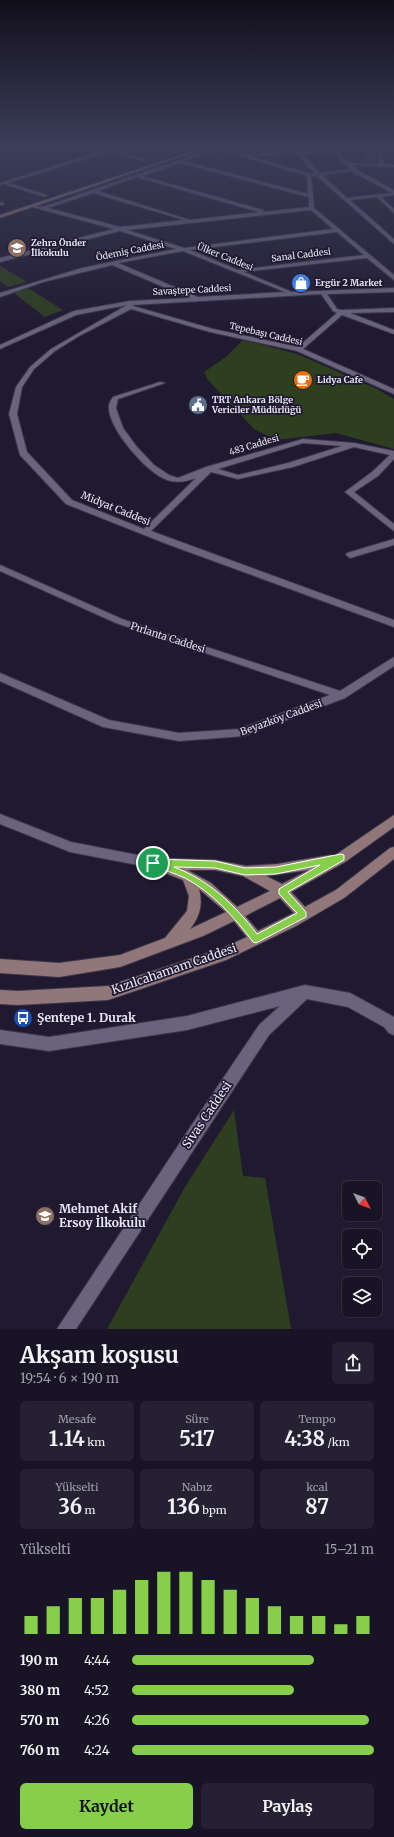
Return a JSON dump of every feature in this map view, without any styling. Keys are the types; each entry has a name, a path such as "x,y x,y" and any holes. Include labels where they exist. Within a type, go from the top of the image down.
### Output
{"main road":[{"path":"0,217 34,206"},
{"path":"0,966 59,970 120,961 198,932 282,891 341,858 394,820"},
{"name":"Kızılcahamam Caddesi","path":"0,997 18,998 108,993 226,954 340,894 394,852"},
{"path":"153,863 215,865 245,871 276,870 341,858"},
{"path":"153,863 188,876 213,892 236,914 256,939"},
{"path":"245,871 282,891 304,914"},
{"path":"167,943 190,919 196,906 195,891 188,876"}],"street":[{"name":"Ülker Caddesi","path":"34,206 120,229 184,250 293,294"},
{"path":"44,209 52,206"},
{"path":"143,206 192,221"},
{"path":"242,206 267,213"},
{"path":"355,206 394,242"},
{"path":"0,260 120,229 312,208 394,278"},
{"name":"Ödemiş Caddesi","path":"0,295 84,269 112,263 215,244 338,230"},
{"name":"Sanal Caddesi","path":"236,271 368,256"},
{"path":"112,263 197,299"},
{"name":"Savaştepe Caddesi","path":"0,347 74,313 130,305 197,299 323,292 394,290"},
{"path":"323,292 334,310 394,332"},
{"name":"Tepebaşı Caddesi","path":"130,305 212,331 299,349 394,392"},
{"name":"Midyat Caddesi","path":"130,305 77,334 52,350 32,368 18,387 13,414 23,453 69,502 145,532 394,624"},
{"path":"299,349 341,312 393,310"},
{"path":"162,384 115,398 112,408 119,428 134,449 151,467 166,477 178,480 209,469 238,477 290,465 354,445"},
{"name":"483 Caddesi","path":"145,532 209,469 303,441 354,445 394,454"},
{"path":"394,454 375,474 349,492 394,528"},
{"path":"350,555 394,542"},
{"name":"Pırlanta Caddesi","path":"0,568 119,621 341,695"},
{"name":"Beyazköy Caddesi","path":"0,677 107,724 179,737 240,733 341,695 394,661"},
{"path":"0,819 70,847 153,863"},
{"path":"0,1037 49,1044 187,1023 305,992 350,1000 389,1022 394,1028"},
{"name":"Sivas Caddesi","path":"66,1329 264,1030 305,992"}],"green space":[{"path":"0,266 27,282 8,287 0,281"},
{"path":"28,288 63,310 45,317 14,293"},
{"path":"243,340 297,354 377,389 394,399 394,449 336,433 276,440 254,429 208,380 204,372 226,357"},
{"path":"234,1110 243,1176 265,1178 291,1329 107,1329 185,1187"}],"place":[{"name":"Zehra Önder İlkokulu","path":"17,248"},
{"name":"Ergür 2 Market","path":"301,283"},
{"name":"Lidya Cafe","path":"303,380"},
{"name":"TRT Ankara Bölge Vericiler Müdürlüğü","path":"198,405"},
{"name":"Şentepe 1. Durak","path":"23,1018"},
{"name":"Mehmet Akif Ersoy İlkokulu","path":"45,1216"}],"route":[{"path":"341,858 282,891 304,914 256,939 236,914 213,892 188,876 153,863 215,865 245,871 276,870 341,858"}]}
